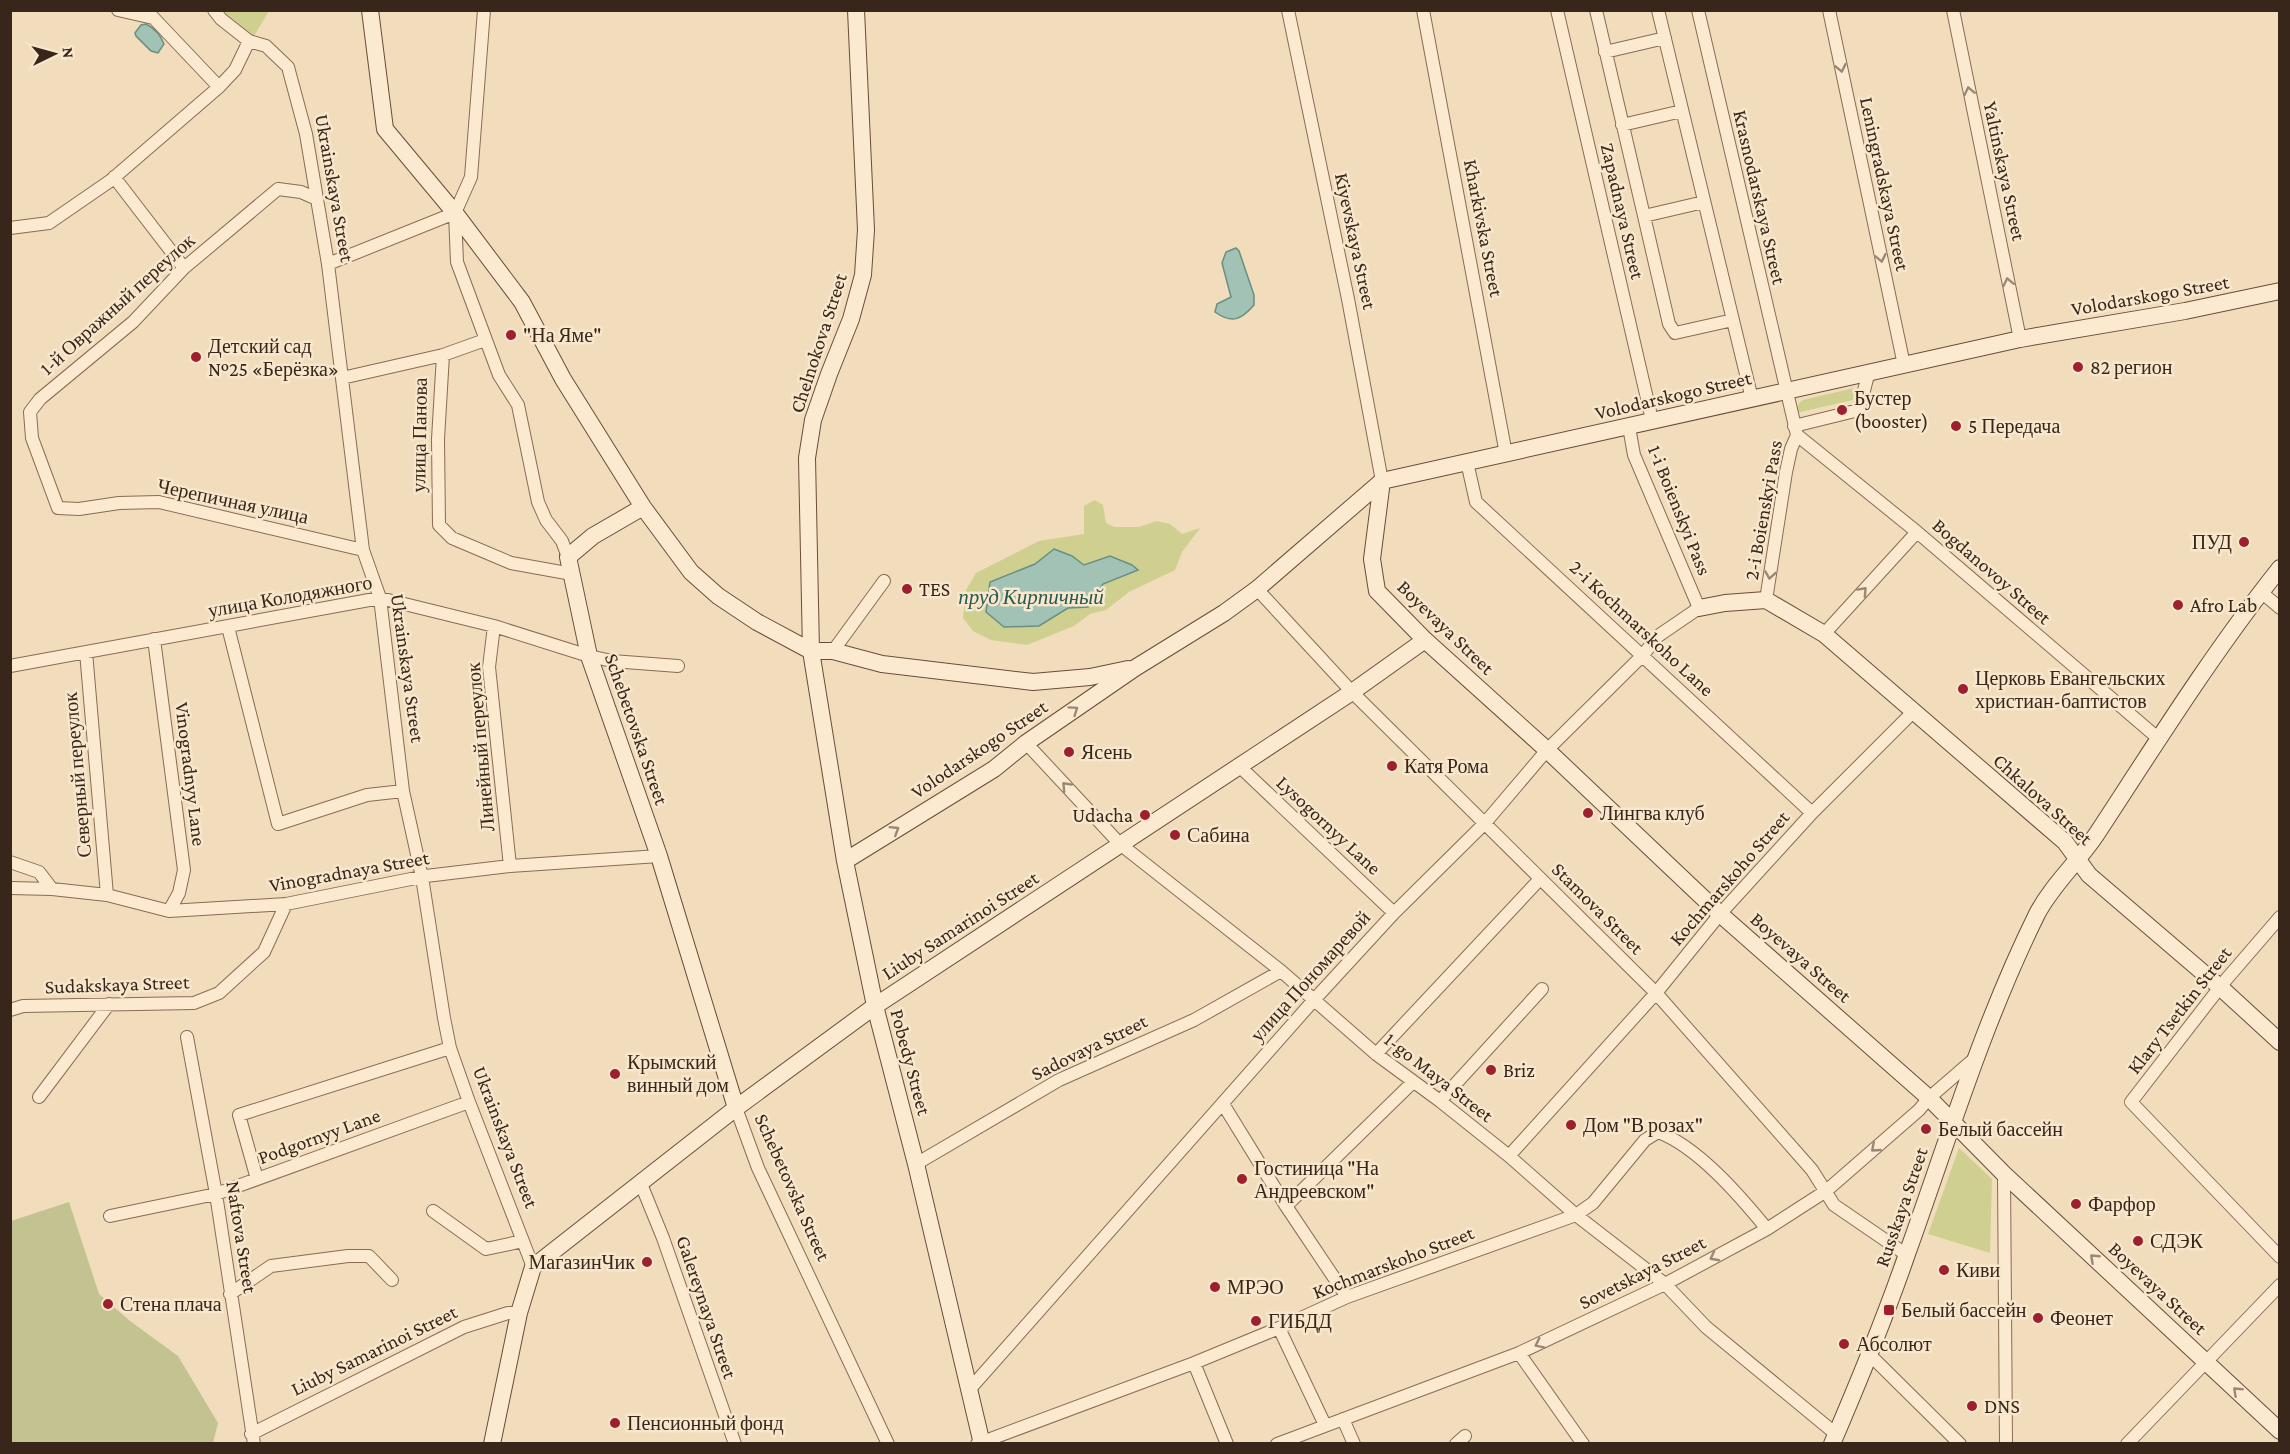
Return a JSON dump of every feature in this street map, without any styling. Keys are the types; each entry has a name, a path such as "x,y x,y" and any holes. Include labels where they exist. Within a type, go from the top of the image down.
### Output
{"main road":[{"path":"370,10 385,129 455,213 522,302 563,379 643,507 691,572 718,596 757,622 810,651"},
{"name":"Chelnokova Street","path":"810,651 807,458 813,420 851,319 863,274 866,230 856,10"},
{"name":"Volodarskogo Street","path":"845,861 994,769 1026,743 1135,668 1224,613 1257,589 1382,481 1653,420 1868,375 2020,339 2185,311 2280,291"},
{"name":"Boyevaya Street","path":"1382,481 1372,559 1377,591 1425,640 1547,750 1924,1104 1953,1121 2004,1174 2280,1431"},
{"path":"568,557 593,536 643,507"},
{"name":"Schebetovska Street","path":"568,557 589,656 659,856 736,1108"},
{"name":"Russkaya Street","path":"1834,1439 1870,1355 1978,1056 2010,974 2038,912 2079,859 2260,592 2280,568"},
{"path":"1699,608 1725,603 1766,600"},
{"name":"Chkalova Street","path":"1766,600 1824,634 2065,842 2090,875 2280,1042"},
{"name":"Liuby Samarinoi Street","path":"532,1267 736,1108 874,1006 1352,692 1425,640"},
{"name":"Volodarskogo Street","path":"810,651 833,651 882,664 1033,682 1089,677 1135,668"},
{"name":"Pobedy Street","path":"810,651 845,861 874,1006 916,1164 980,1443"},
{"path":"492,1443 519,1313 532,1267"}],"street":[{"path":"118,10 149,14 219,87"},
{"name":"Ukrainskaya Street","path":"214,10 220,19 249,41 266,46 288,67 306,134 328,264 363,550 380,598 403,791 422,877 450,1048 532,1267"},
{"name":"Schebetovska Street","path":"484,10 471,177 455,213 457,262 499,375 518,405 538,502 546,520 562,541 568,557"},
{"name":"Kiyevskaya Street","path":"1288,10 1348,298 1382,481"},
{"name":"Kharkivska Street","path":"1423,10 1506,454"},
{"name":"Zapadnaya Street","path":"1557,10 1653,420"},
{"path":"1596,10 1669,324 1675,333 1733,320"},
{"path":"1658,10 1752,399"},
{"name":"Krasnodarskaya Street","path":"1698,10 1786,391"},
{"name":"Leningradskaya Street","path":"1829,10 1904,365"},
{"name":"Yaltinskaya Street","path":"1953,10 2020,339"},
{"path":"1605,52 1665,38"},
{"path":"10,228 49,223 114,177 219,87 235,70 249,41"},
{"path":"1622,125 1682,111"},
{"path":"114,177 184,268"},
{"name":"1-й Овражный переулок","path":"58,508 32,438 30,412 40,399 133,322 184,268 278,189 301,192 317,199"},
{"path":"1644,216 1704,202"},
{"path":"328,264 455,213"},
{"name":"улица Панова","path":"485,340 443,355 438,439 439,525 452,538 511,563 572,574"},
{"path":"342,378 443,355"},
{"path":"1795,431 1859,410 1868,375"},
{"name":"2-i Boienskyi Pass","path":"1766,600 1786,472 1795,431 1786,391"},
{"name":"1-i Boienskyi Pass","path":"1629,426 1634,454 1699,608"},
{"name":"Bogdanovoy Street","path":"1795,431 1917,532 2159,740"},
{"name":"2-i Kochmarskoho Lane","path":"1467,462 1476,502 1812,813"},
{"name":"Черепичная улица","path":"58,508 79,509 119,503 159,502 363,550"},
{"path":"1824,634 1917,532"},
{"path":"833,651 884,581"},
{"name":"Stamova Street","path":"1257,589 1352,692 1656,993 1812,1170 1834,1205 1907,1255"},
{"path":"2260,592 2280,608"},
{"name":"улица Колодяжного","path":"10,666 380,598 494,626 589,656 612,661 678,666"},
{"name":"улица Пономаревой","path":"969,1390 1313,1001 1394,913 1485,823 1547,750 1643,655 1658,636 1699,608"},
{"name":"Линейный переулок","path":"494,626 489,667 510,866"},
{"path":"228,627 278,824 367,795 403,791"},
{"name":"Vinogradnyy Lane","path":"154,639 184,870 179,893 169,911"},
{"name":"Северный переулок","path":"86,652 107,895"},
{"name":"Kochmarskoho Street","path":"1509,1156 1656,993 1720,914 1812,813 1913,712"},
{"name":"1-go Maya Street","path":"1026,743 1120,844 1281,971 1376,1054 1440,1101 1509,1156 1576,1215 1665,1284 1706,1327 1834,1439"},
{"name":"Lysogornyy Lane","path":"1238,765 1394,913"},
{"name":"Vinogradnaya Street","path":"10,888 52,889 107,895 169,911 286,904 422,877 510,866 659,856"},
{"path":"10,862 39,872 52,889"},
{"path":"1376,1054 1540,879"},
{"name":"Sudakskaya Street","path":"10,1010 23,1006 194,1003 219,993 264,952 286,904"},
{"name":"Klary Tsetkin Street","path":"2280,917 2132,1102 2280,1257"},
{"name":"Sadovaya Street","path":"916,1164 1059,1080 1194,1020 1281,971"},
{"path":"1440,1101 1542,989"},
{"path":"39,1097 109,1004"},
{"name":"Naftova Street","path":"187,1037 216,1194 252,1439"},
{"path":"257,1179 239,1115 450,1048"},
{"name":"Sovetskaya Street","path":"1277,1443 1519,1353 1665,1284 1767,1229 1826,1191 1978,1056"},
{"path":"1286,1206 1413,1082"},
{"name":"Podgornyy Lane","path":"110,1216 216,1194 469,1102"},
{"path":"1223,1104 1286,1206 1347,1297"},
{"name":"Schebetovska Street","path":"736,1108 758,1168 888,1443"},
{"name":"Kochmarskoho Street","path":"980,1443 1194,1363 1347,1297 1576,1215 1593,1203 1645,1140 1658,1132 1675,1139 1734,1189 1767,1229"},
{"path":"2004,1174 2006,1443"},
{"name":"Galereynaya Street","path":"641,1184 663,1238 735,1443"},
{"path":"433,1211 486,1249 523,1241"},
{"path":"230,1294 271,1266 348,1256 369,1256 392,1280"},
{"path":"2127,1443 2280,1285"},
{"name":"Liuby Samarinoi Street","path":"252,1439 464,1327 508,1313 519,1313"},
{"path":"1279,1328 1325,1425"},
{"path":"1519,1353 1583,1443"},
{"path":"1870,1355 1960,1443"},
{"path":"1194,1363 1227,1443"},
{"path":"1343,1419 1354,1443"}],"green space":[{"path":"222,11 269,11 254,36"},
{"path":"1854,388 1853,400 1796,413 1799,403 1803,400"},
{"path":"1095,500 1103,505 1106,523 1114,527 1139,527 1157,521 1170,524 1182,534 1200,528 1182,552 1175,570 1129,592 1106,610 1090,614 1074,626 1027,645 991,640 973,631 963,618 966,590 976,573 1039,541 1084,534 1084,506","holes":["1072,556 1085,565 1110,556 1138,570 1103,584 1087,607 1068,608 1039,626 1009,574 1035,564"]},
{"path":"1959,1148 1992,1179 1990,1253 1928,1234"},
{"path":"69,1202 99,1294 130,1321 178,1356 218,1423 213,1443 11,1443 11,1221"}],"water":[{"path":"146,24 157,32 164,44 158,53 151,51 136,36 135,33 141,25"},
{"path":"1236,248 1254,295 1254,305 1245,314 1231,319 1215,312 1217,304 1231,297 1222,263 1226,252"},
{"name":"пруд Кирпичный","path":"1054,549 1072,556 1084,565 1110,556 1138,570 1103,584 1088,607 1068,608 1039,626 1004,627 986,612 990,582 1035,564"}],"place":[{"name":"\"На Яме\"","path":"511,335"},
{"name":"Детский сад №25 «Берёзка»","path":"196,357"},
{"name":"82 регион","path":"2078,367"},
{"name":"Бустер (booster)","path":"1842,410"},
{"name":"5 Передача","path":"1956,426"},
{"name":"ПУД","path":"2244,542"},
{"name":"TES","path":"907,589"},
{"name":"Afro Lab","path":"2178,605"},
{"name":"Церковь Евангельских христиан-баптистов","path":"1963,689"},
{"name":"Ясень","path":"1069,752"},
{"name":"Катя Рома","path":"1392,766"},
{"name":"Лингва клуб","path":"1588,813"},
{"name":"Udacha","path":"1145,815"},
{"name":"Сабина","path":"1175,835"},
{"name":"Briz","path":"1491,1070"},
{"name":"Крымский винный дом","path":"615,1074"},
{"name":"Дом \"В розах\"","path":"1571,1125"},
{"name":"Белый баcсейн","path":"1926,1129"},
{"name":"Гостиница \"На Андреевском\"","path":"1242,1179"},
{"name":"Фарфор","path":"2076,1204"},
{"name":"СДЭК","path":"2138,1241"},
{"name":"МагазинЧик","path":"647,1262"},
{"name":"Киви","path":"1944,1270"},
{"name":"МРЭО","path":"1215,1287"},
{"name":"Стена плача","path":"108,1304"},
{"name":"Белый бассейн","path":"1889,1310"},
{"name":"Феонет","path":"2038,1318"},
{"name":"ГИБДД","path":"1256,1321"},
{"name":"Абсолют","path":"1844,1344"},
{"name":"DNS","path":"1972,1406"},
{"name":"Пенсионный фонд","path":"615,1423"}]}
